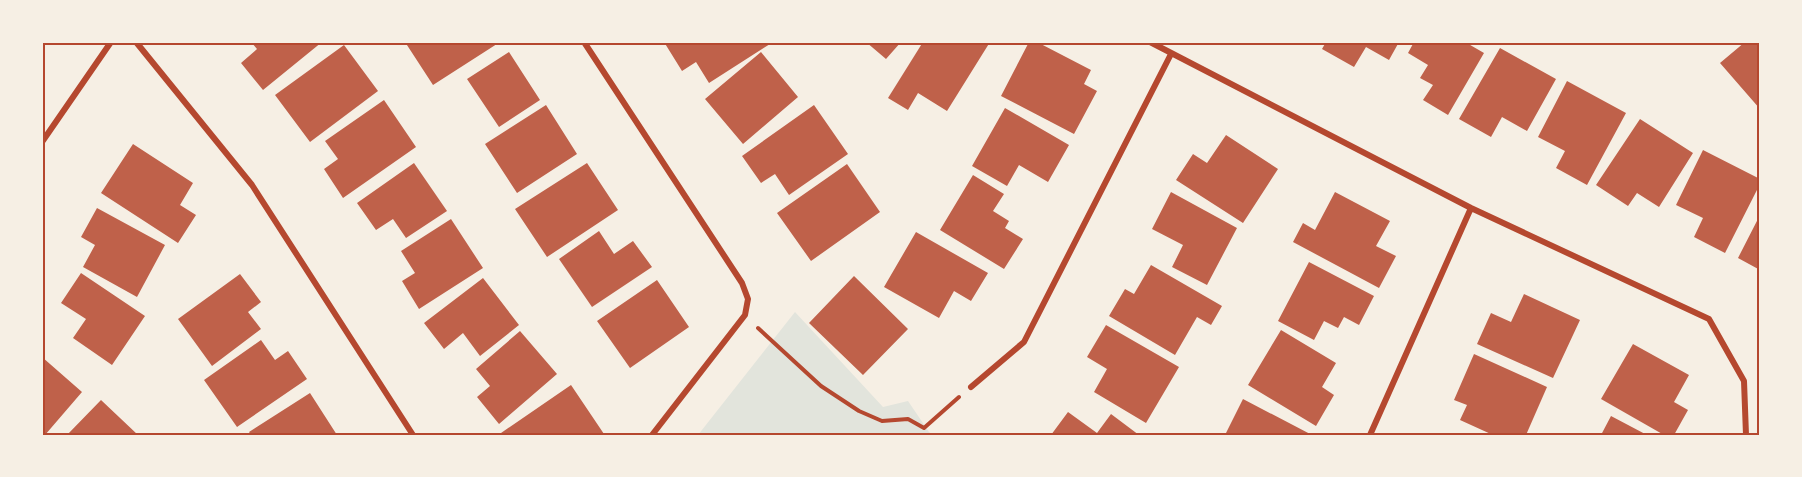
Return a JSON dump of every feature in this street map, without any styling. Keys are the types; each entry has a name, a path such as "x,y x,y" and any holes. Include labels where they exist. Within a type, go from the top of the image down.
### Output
{"street":[{"path":"42,142 111,42"},
{"path":"136,42 252,186 413,435"},
{"path":"584,42 742,283 748,299 745,315 652,435"},
{"path":"1150,42 1471,207 1709,319 1744,381 1746,435"},
{"path":"971,387 1024,342 1171,54"},
{"path":"1370,435 1471,207"}],"path":[{"path":"745,315 821,386 859,411 882,421 908,419 924,428 927,435"},
{"path":"924,428 971,387"}],"shaded area":[{"path":"795,312 883,407 908,401 933,435 698,435"}],"building":[{"path":"251,42 322,42 263,90 241,63 257,49"},
{"path":"405,42 500,42 433,85"},
{"path":"664,42 769,42 770,44 709,83 696,62 682,71"},
{"path":"866,42 901,42 886,59"},
{"path":"923,42 990,42 947,111 918,93 908,110 888,98"},
{"path":"1029,42 1037,42 1091,70 1084,84 1097,91 1074,134 1001,96"},
{"path":"1326,42 1399,42 1389,60 1366,47 1354,67 1322,49"},
{"path":"1414,42 1465,42 1484,53 1448,115 1423,100 1433,85 1420,78 1428,65 1408,53"},
{"path":"1745,42 1760,42 1760,109 1720,63"},
{"path":"344,45 378,91 310,142 275,95"},
{"path":"1500,48 1556,79 1527,131 1502,117 1491,137 1459,119"},
{"path":"509,52 540,100 499,127 467,79"},
{"path":"761,52 798,97 743,144 705,99"},
{"path":"1567,81 1626,113 1587,185 1556,168 1565,151 1538,137"},
{"path":"384,100 416,147 343,198 324,169 338,159 325,141"},
{"path":"546,105 577,154 517,193 485,144"},
{"path":"814,105 848,154 789,195 775,174 761,183 742,156"},
{"path":"1005,108 1069,145 1048,182 1019,165 1007,186 972,166"},
{"path":"1640,119 1693,153 1659,207 1637,193 1628,206 1596,185"},
{"path":"1226,135 1278,169 1243,223 1176,180 1193,154 1207,163"},
{"path":"133,144 193,183 180,205 196,215 178,243 101,193"},
{"path":"1703,150 1760,179 1760,184 1725,253 1694,237 1703,218 1676,205"},
{"path":"414,163 447,211 406,238 393,219 376,230 357,203"},
{"path":"587,163 618,210 547,257 515,209"},
{"path":"847,164 880,212 811,261 777,213"},
{"path":"973,175 1004,194 993,211 1009,221 1005,228 1023,239 1004,269 940,230"},
{"path":"1171,192 1237,228 1207,285 1172,267 1183,245 1152,229"},
{"path":"1335,192 1390,221 1376,246 1396,256 1379,288 1293,242 1303,223 1315,230"},
{"path":"97,208 165,245 137,297 83,267 95,245 81,237"},
{"path":"1760,215 1760,270 1738,258"},
{"path":"451,219 483,268 419,309 402,281 415,273 401,251"},
{"path":"599,231 614,254 633,241 652,267 592,307 559,259"},
{"path":"916,232 988,273 971,301 954,291 939,318 884,287"},
{"path":"1309,262 1374,296 1359,325 1344,317 1338,328 1324,321 1314,340 1278,321"},
{"path":"1151,265 1222,306 1211,325 1197,317 1175,355 1109,316 1125,289 1134,294"},
{"path":"81,273 145,316 112,365 73,338 86,319 61,303"},
{"path":"240,274 261,302 248,312 261,329 212,366 178,319"},
{"path":"854,276 908,329 863,375 809,323"},
{"path":"483,278 519,325 480,356 463,333 444,349 424,323"},
{"path":"657,280 689,327 630,368 597,321"},
{"path":"1524,294 1580,320 1553,378 1477,344 1491,313 1511,322"},
{"path":"1106,325 1179,367 1146,423 1094,392 1107,369 1087,357"},
{"path":"1281,330 1336,363 1322,387 1334,395 1316,426 1248,385"},
{"path":"520,331 557,374 499,424 477,397 490,386 476,369"},
{"path":"261,340 275,360 288,351 307,379 237,427 204,380"},
{"path":"1633,344 1689,375 1674,402 1688,410 1674,435 1664,435 1601,399"},
{"path":"1474,354 1547,387 1526,435 1493,435 1460,420 1467,405 1454,400"},
{"path":"42,357 82,392 45,435 42,435"},
{"path":"571,385 604,434 503,435 501,433"},
{"path":"310,393 337,435 251,435 249,432"},
{"path":"1243,399 1312,435 1225,435"},
{"path":"101,400 138,435 67,435"},
{"path":"1068,412 1097,433 1111,414 1139,435 1051,435"},
{"path":"1611,416 1647,435 1601,435"}]}
